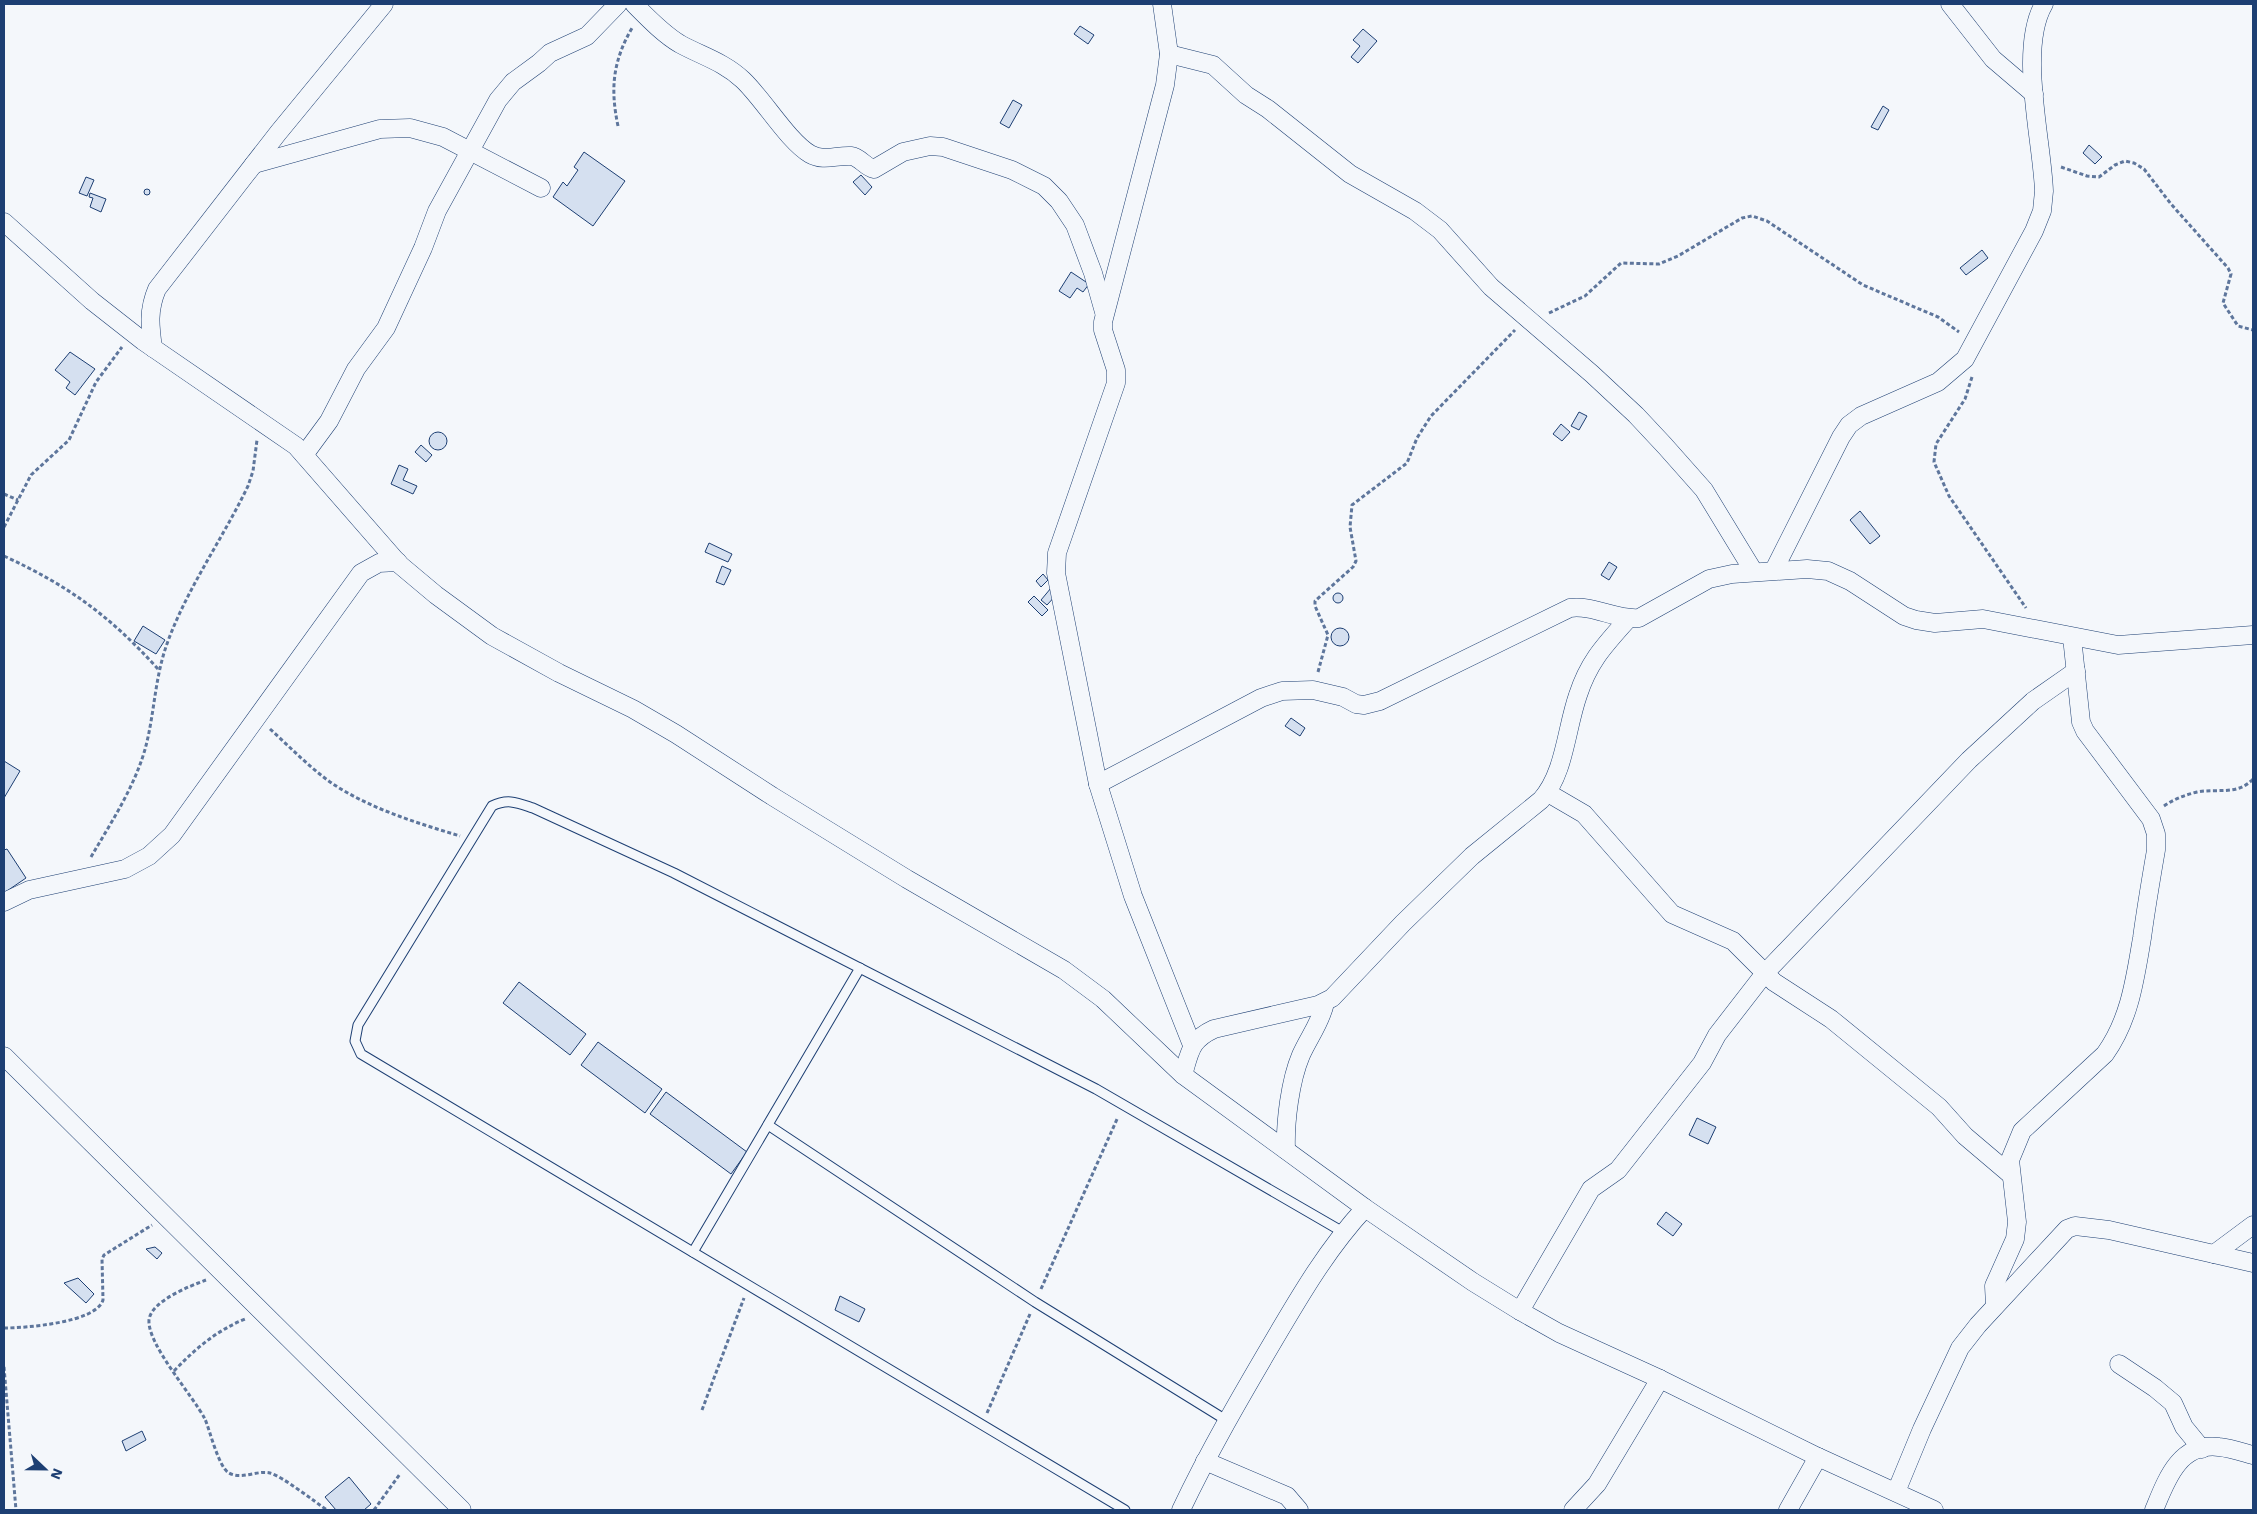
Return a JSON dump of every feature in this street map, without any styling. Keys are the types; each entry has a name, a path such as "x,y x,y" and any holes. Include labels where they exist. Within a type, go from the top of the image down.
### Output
{"street":[{"path":"153,348 150,310 157,289 254,164 384,4"},
{"path":"304,454 329,421 356,369 386,328 423,248 437,211 469,150 507,88 556,48 578,42 587,36 618,4"},
{"path":"1162,4 1169,54 1157,114 1105,313 1104,330 1116,370 1116,383 1077,490 1057,553 1056,573 1098,784 1133,896 1192,1044"},
{"path":"1950,4 1993,59 2034,94"},
{"path":"1774,570 1841,437 1850,425 1861,416 1938,382 1965,359 1974,347 2034,231 2042,211 2044,191 2043,162 2034,94 2032,36 2044,4"},
{"path":"638,8 679,43 722,62 732,70 758,95 799,145 816,157 822,159 850,156 874,169 903,152 930,146 942,147 1012,170 1044,186 1059,201 1075,225 1094,273 1105,313"},
{"path":"1169,54 1219,69 1246,95 1268,109 1350,174 1415,211 1433,224 1460,251 1491,287 1530,319 1636,415 1704,490 1754,572"},
{"path":"254,164 380,129 410,128 436,135 469,150 541,188"},
{"path":"4,222 92,301 153,348 296,446 398,562 436,595 492,636 558,673 633,709 676,734 907,879 1064,970 1103,999 1183,1076 1365,1208 1473,1282 1520,1311 1559,1333 1660,1379 1818,1458 1934,1510"},
{"path":"4,902 29,890 125,869 149,856 172,835 361,573 379,563 398,562"},
{"path":"1098,784 1261,698 1282,691 1313,690 1343,697 1356,704 1364,705 1380,701 1570,608 1580,607 1628,619 1639,618 1710,579 1732,574 1774,570 1807,569 1828,571 1850,581 1904,616 1916,620 1936,623 1983,619 2118,645 2253,635"},
{"path":"1183,1076 1192,1044 1198,1038 1214,1029 1325,1003 1340,991 1403,923 1472,856 1548,793 1559,766 1578,696 1587,672 1598,653 1628,619"},
{"path":"1995,1306 1994,1286 2015,1239 2017,1222 2010,1160 2022,1131 2104,1054 2114,1040 2125,1018 2133,991 2156,850 2156,834 2151,819 2085,732 2082,722 2072,637"},
{"path":"1520,1311 1591,1189 1618,1170 1702,1063 1717,1035 1765,973 1969,760 2033,701 2076,671"},
{"path":"1548,793 1584,814 1672,914 1733,941 1774,982 1831,1019 1939,1107 1966,1136 2011,1175"},
{"path":"1286,1150 1286,1132 1297,1068 1317,1026 1325,1003"},
{"path":"4,1056 462,1510"},
{"path":"1181,1510 1226,1420 1298,1300 1343,1232 1365,1208"},
{"path":"2214,1254 2253,1225"},
{"path":"1896,1492 1922,1429 1960,1348 1995,1306 2067,1229 2076,1226 2109,1230 2253,1263"},
{"path":"2119,1364 2155,1388 2173,1403 2184,1427 2202,1449"},
{"path":"1573,1510 1597,1484 1660,1379"},
{"path":"2154,1510 2168,1476 2179,1461 2188,1454 2202,1449 2217,1447 2253,1455"},
{"path":"1788,1510 1818,1458"},
{"path":"1205,1461 1287,1496 1299,1510"}],"lane":[{"path":"1124,1510 361,1054 357,1048 355,1034 358,1025 492,806 502,801 514,801 674,873 1124,1105 1343,1232"},
{"path":"693,1252 860,968"},
{"path":"768,1125 1035,1302 1226,1420"}],"path":[{"path":"618,126 613,102 616,63 638,8"},
{"path":"2043,162 2087,176 2099,177 2115,165 2125,161 2134,163 2144,169 2171,204 2228,268 2231,274 2223,303 2238,326 2253,330"},
{"path":"1313,690 1328,635 1315,606 1315,601 1353,567 1356,561 1350,527 1352,506 1407,463 1416,438 1431,416 1530,319 1585,296 1621,263 1659,264 1678,256 1742,218 1752,216 1767,221 1863,285 1938,317 1974,347"},
{"path":"4,527 31,475 69,440 96,382 133,332"},
{"path":"1972,375 1965,399 1936,444 1934,462 1948,496 2016,596 2042,629"},
{"path":"79,879 112,822 142,759 158,669 177,620 248,486 262,422"},
{"path":"4,494 18,500"},
{"path":"4,556 47,577 94,607 121,630 158,669"},
{"path":"257,716 310,766 333,784 357,798 417,822 470,840"},
{"path":"2151,819 2165,805 2180,797 2210,791 2233,791 2246,787 2253,779"},
{"path":"982,1425 1124,1105"},
{"path":"4,1328 52,1325 95,1310 101,1305 103,1300 102,1260 104,1254 165,1217"},
{"path":"223,1274 182,1289 160,1304 151,1314 149,1322 154,1338 204,1418 223,1466 228,1473 237,1476 258,1472 271,1473 282,1478 327,1510"},
{"path":"702,1410 748,1286"},
{"path":"174,1371 210,1338 228,1326 261,1312"},
{"path":"4,1367 16,1510"},
{"path":"374,1510 410,1459"}],"building":[{"path":"1080,26 1094,35 1088,44 1074,34"},
{"path":"1363,29 1377,41 1358,63 1351,57 1360,46 1353,40"},
{"path":"1013,100 1022,105 1009,128 1000,123"},
{"path":"1883,106 1889,110 1878,130 1871,127"},
{"path":"2089,145 2102,157 2095,164 2083,153"},
{"path":"584,152 625,181 593,226 553,197 563,182 567,186 578,170 574,167"},
{"path":"861,175 872,187 865,195 853,182"},
{"path":"86,177 94,180 87,196 79,193"},
{"path":"147,189 150,192 147,195 144,192"},
{"path":"90,193 106,199 101,212 90,207 93,198 89,197"},
{"path":"1982,250 1988,258 1966,275 1960,268"},
{"path":"1071,272 1089,284 1083,292 1077,288 1070,298 1059,291"},
{"path":"70,352 95,369 75,395 66,388 70,382 55,370"},
{"path":"1579,412 1587,416 1579,430 1571,426"},
{"path":"1561,424 1570,432 1562,441 1553,434"},
{"path":"438,432 444,435 447,441 444,447 438,450 432,447 429,441 432,435"},
{"path":"421,445 432,455 426,462 415,452"},
{"path":"399,465 408,469 403,480 417,486 413,494 391,484"},
{"path":"1860,511 1880,536 1870,544 1850,520"},
{"path":"709,543 732,554 728,562 705,552"},
{"path":"1609,562 1617,567 1609,580 1601,575"},
{"path":"722,566 731,570 724,585 716,582"},
{"path":"1043,574 1048,580 1041,587 1036,581"},
{"path":"1051,588 1058,593 1047,605 1041,600"},
{"path":"1336,593 1340,593 1343,598 1340,603 1336,603 1333,600 1333,596"},
{"path":"1034,596 1048,610 1042,616 1028,602"},
{"path":"143,626 165,640 156,654 134,641"},
{"path":"1340,628 1346,631 1349,637 1346,643 1340,646 1334,643 1331,637 1334,631"},
{"path":"1291,718 1305,728 1300,736 1285,726"},
{"path":"4,761 20,771 4,798"},
{"path":"7,849 26,878 4,893 4,850"},
{"path":"519,982 586,1034 570,1055 503,1003"},
{"path":"598,1042 662,1089 645,1113 581,1065"},
{"path":"666,1092 747,1152 731,1174 650,1114"},
{"path":"1697,1118 1716,1127 1708,1144 1689,1135"},
{"path":"1666,1212 1682,1224 1673,1236 1657,1224"},
{"path":"155,1247 162,1253 157,1259 146,1249"},
{"path":"78,1278 94,1294 86,1303 64,1283"},
{"path":"840,1296 865,1309 859,1322 835,1310"},
{"path":"142,1431 146,1440 126,1451 122,1441"},
{"path":"349,1477 371,1504 364,1510 336,1510 325,1497"}]}
